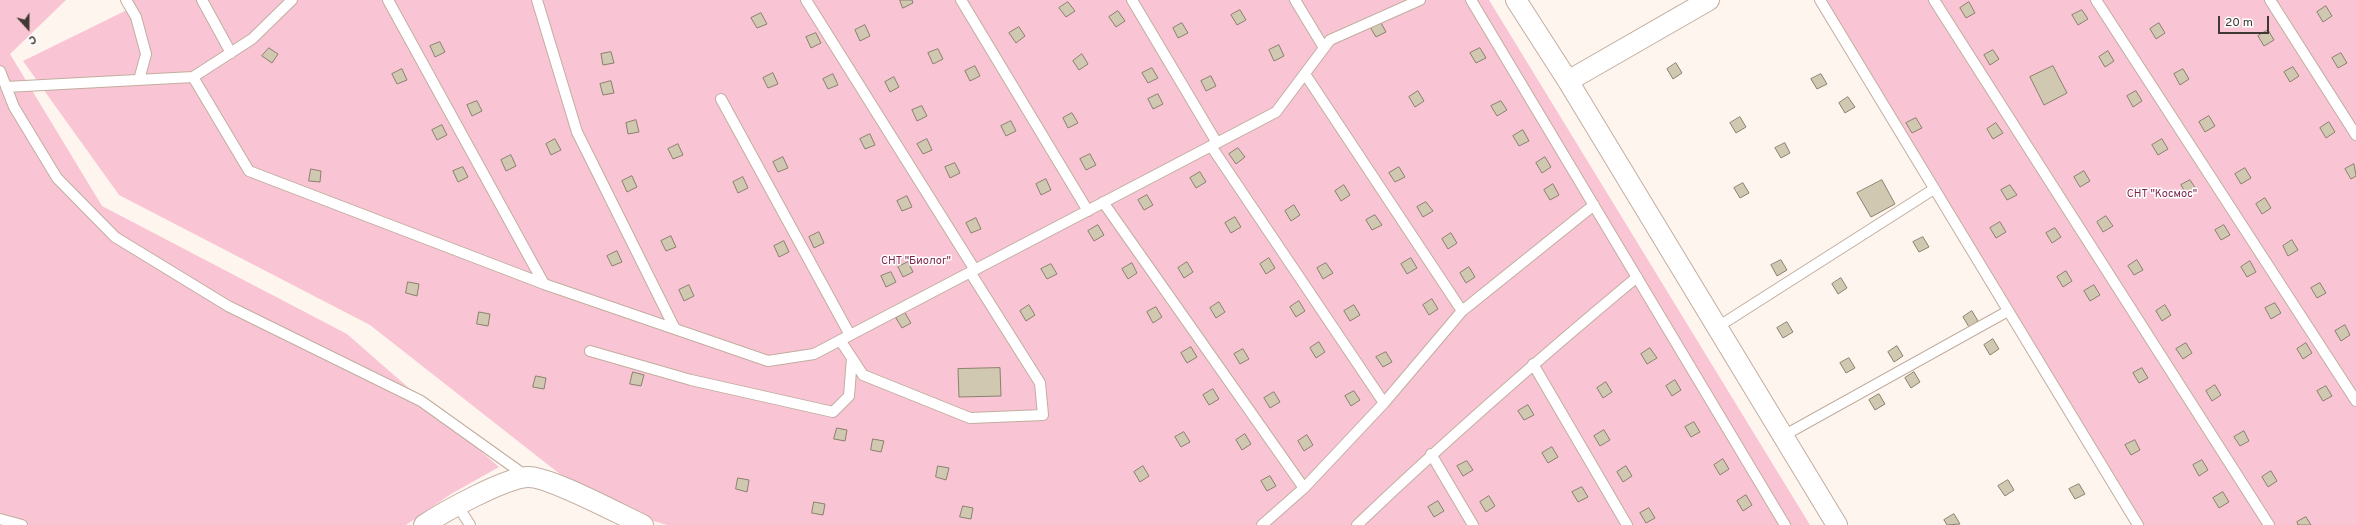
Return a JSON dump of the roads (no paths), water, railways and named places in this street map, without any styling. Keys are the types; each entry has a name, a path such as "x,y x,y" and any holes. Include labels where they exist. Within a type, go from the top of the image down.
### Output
{"street":[{"path":"1516,0 1568,81 1716,328 1837,525"},
{"path":"1568,81 1709,0"},
{"path":"424,525 458,506 504,484 528,477 559,486 643,525"}],"lane":[{"path":"126,0 136,17 146,54 139,80"},
{"path":"202,0 231,53"},
{"path":"388,0 544,284"},
{"path":"537,0 577,132 675,329"},
{"path":"806,0 1040,383 1043,415 970,418 863,375 840,340"},
{"path":"961,0 1088,210"},
{"path":"1132,0 1214,144 1384,404"},
{"path":"1295,0 1324,48"},
{"path":"192,78 249,172 544,284 768,361 814,354 1276,112 1330,40 1420,0"},
{"path":"1471,0 1785,525"},
{"path":"1820,0 2138,525"},
{"path":"1934,0 2269,525"},
{"path":"2096,0 2356,400"},
{"path":"2270,0 2356,135"},
{"path":"6,87 192,78 252,39 291,1"},
{"path":"0,71 14,107 57,178 115,237 228,306 421,401 528,477"},
{"path":"1305,74 1462,311"},
{"path":"721,99 850,335"},
{"path":"1716,328 1934,189"},
{"path":"1103,202 1304,488"},
{"path":"1262,525 1304,488 1384,404 1462,311 1594,205"},
{"path":"1357,525 1431,454 1533,364 1637,277"},
{"path":"1783,436 2008,311"},
{"path":"590,350 691,380 833,412 849,396 852,358"},
{"path":"1533,364 1627,525"},
{"path":"1431,454 1473,525"},
{"path":"458,506 470,525"},
{"path":"0,519 22,525"}],"park label":[{"name":"СНТ \"Космос\"","path":"2162,195"},
{"name":"СНТ \"Биолог\"","path":"916,262"}]}
